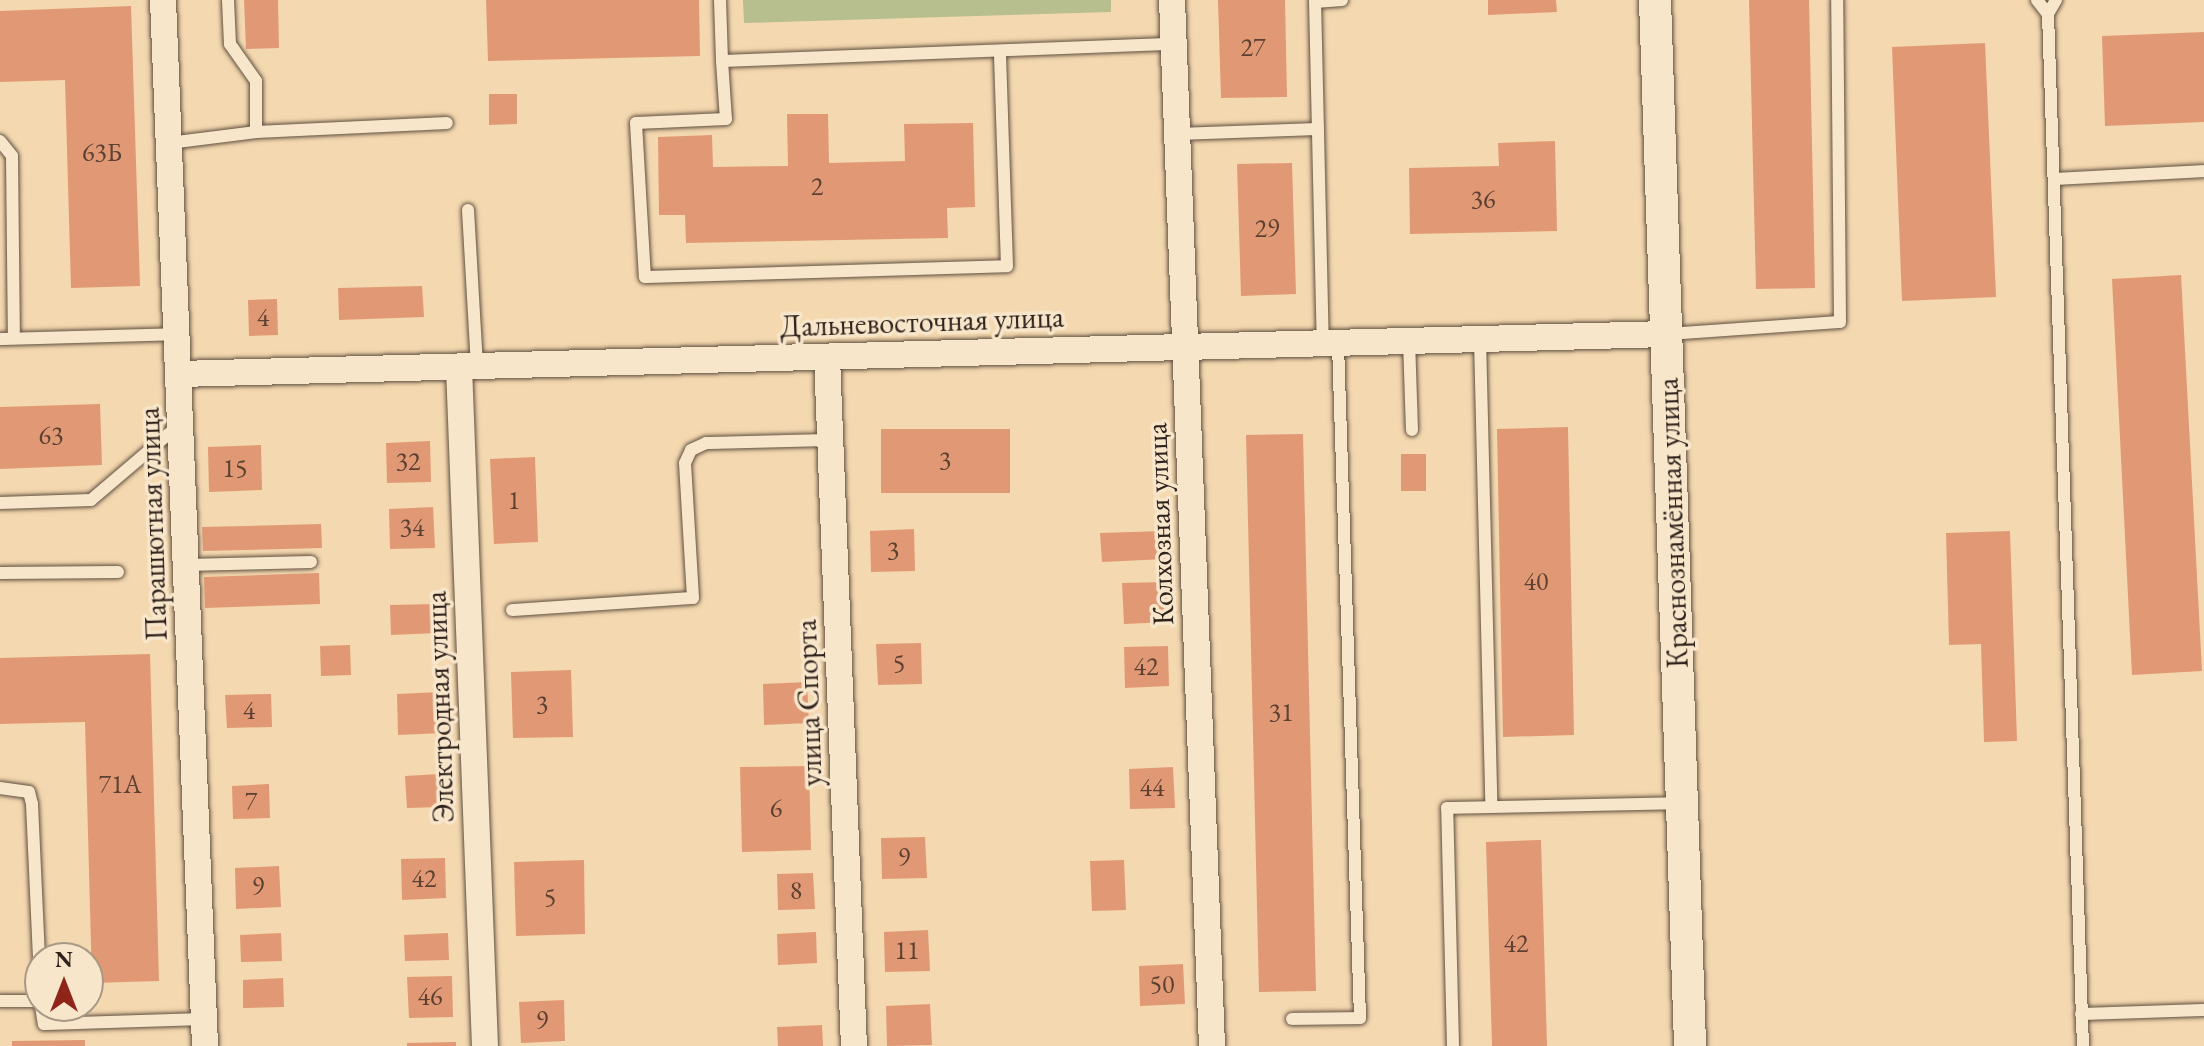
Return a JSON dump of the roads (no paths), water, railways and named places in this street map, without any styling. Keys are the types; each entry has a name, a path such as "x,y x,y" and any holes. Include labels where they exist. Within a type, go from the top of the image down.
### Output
{"street":[{"name":"Парашютная улица","path":"163,0 205,1046"},
{"name":"Колхозная улица","path":"1172,0 1212,1046"},
{"name":"Краснознамённая улица","path":"1655,0 1690,1046"},
{"name":"Дальневосточная улица","path":"179,374 1667,334"},
{"name":"улица Спорта","path":"827,357 854,1046"},
{"name":"Электродная улица","path":"468,366 485,1046"}],"lane":[{"path":"228,0 230,44 256,81 256,132"},
{"path":"720,0 726,119 636,123 645,277 1007,266 1000,51"},
{"path":"1292,1019 1360,1018 1318,129 1315,1 1342,0"},
{"path":"1667,334 1840,322 1837,0"},
{"path":"2037,0 2048,14"},
{"path":"2056,0 2048,14 2056,179 2083,1046"},
{"path":"722,61 1174,44"},
{"path":"169,143 256,132 447,123"},
{"path":"1177,134 1318,129"},
{"path":"0,141 12,156 14,338"},
{"path":"2056,179 2204,171"},
{"path":"468,210 468,366"},
{"path":"0,339 177,334"},
{"path":"1480,339 1491,804"},
{"path":"1409,340 1412,430"},
{"path":"0,503 91,500 181,424"},
{"path":"512,610 693,598 685,463 691,450 706,443 830,440"},
{"path":"186,565 311,562"},
{"path":"0,573 118,572"},
{"path":"0,788 29,792 32,804 38,942"},
{"path":"1453,1046 1447,808 1491,804 1683,803"},
{"path":"0,1001 24,1002"},
{"path":"2081,1014 2204,1010"},
{"path":"44,1022 205,1019"}]}
